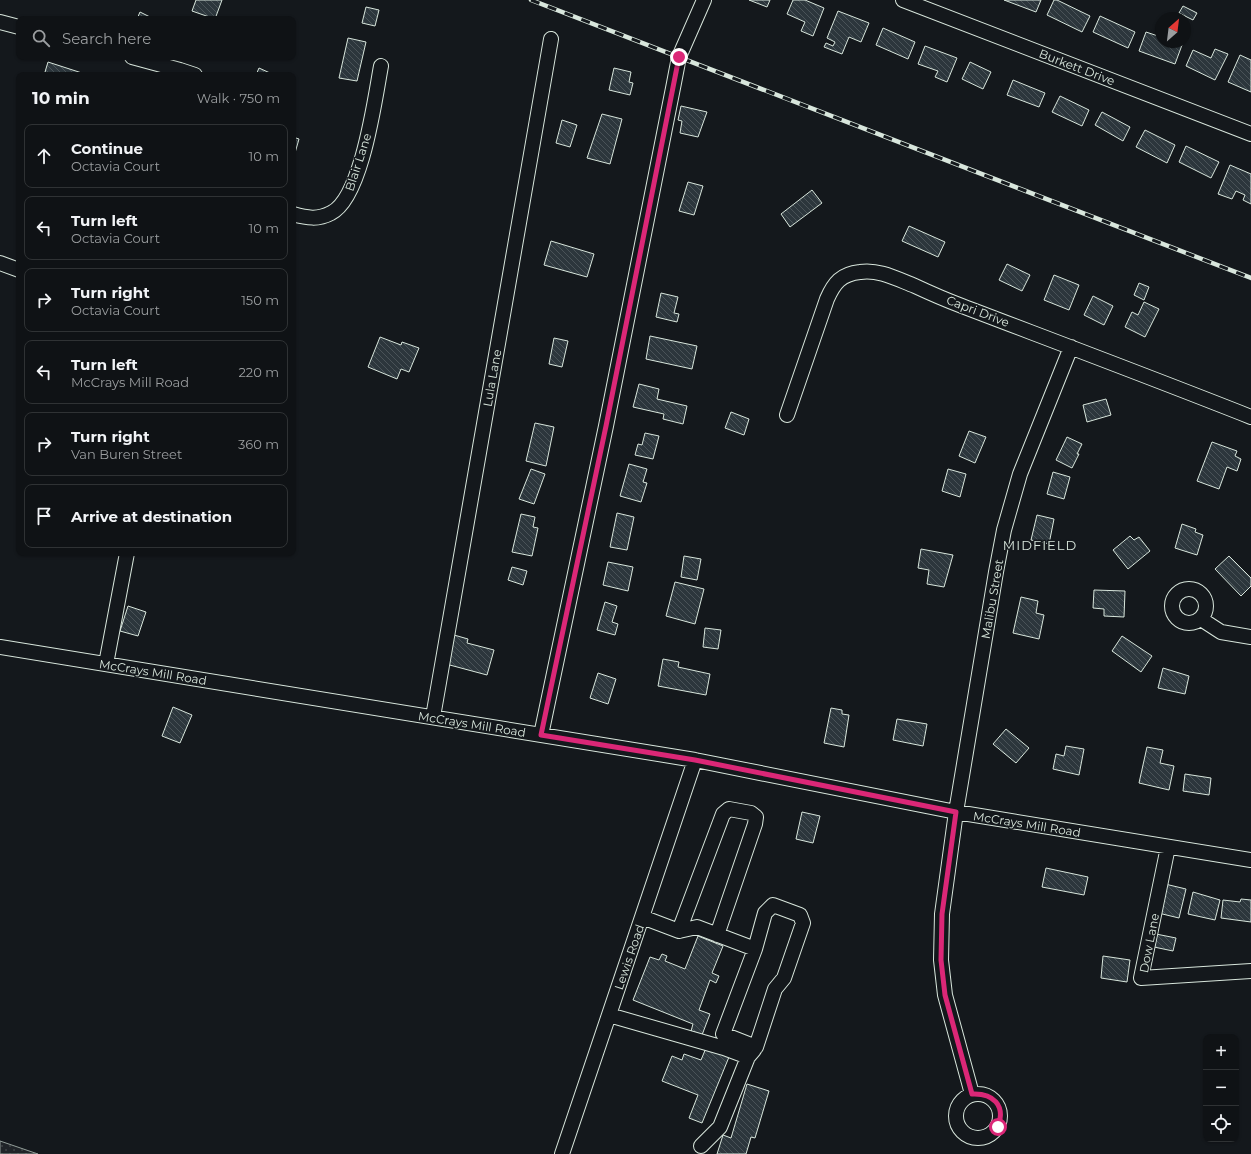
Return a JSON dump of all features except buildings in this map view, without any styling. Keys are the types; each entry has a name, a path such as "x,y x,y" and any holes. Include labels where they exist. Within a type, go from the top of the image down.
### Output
{"street":[{"path":"541,735 607,418 679,57 704,0"},
{"name":"Burkett Drive","path":"903,0 1251,134"},
{"path":"0,22 16,26"},
{"name":"Lula Lane","path":"433,717 551,38"},
{"path":"143,60 186,72"},
{"name":"Blair Lane","path":"296,215 313,218 322,217 333,213 343,203 353,183 365,148 381,66"},
{"path":"0,262 16,269"},
{"name":"Capri Drive","path":"787,415 832,287 840,279 854,273 873,272 889,276 960,305 1251,417"},
{"name":"Malibu Street","path":"972,1094 945,995 941,960 942,914 956,812 1004,530 1020,474 1071,347"},
{"path":"106,664 126,556"},
{"path":"1201,619 1221,632 1251,637"},
{"name":"McCrays Mill Road","path":"0,647 695,760 956,812 1251,860"},
{"name":"Lewis Road","path":"562,1154 695,760"},
{"path":"679,931 723,814 729,809 751,812 756,817 755,824 718,935"},
{"name":"Dow Lane","path":"1168,847 1142,978 1251,972"},
{"path":"701,1146 720,1127 752,1052 775,989 784,978 803,923 800,915 772,905 765,913 754,949 723,1034 752,1052"},
{"path":"642,917 679,931 697,927 754,949"},
{"path":"609,1015 724,1048 752,1052"}],"shaded area":[{"path":"0,1141 38,1154 0,1154"}],"railway":[{"path":"531,0 1251,278"}],"district":[{"name":"MIDFIELD","path":"1040,545"}],"route":[{"path":"679,57 606,426 541,735 695,760 956,812 942,914 941,960 945,995 972,1094 987,1095 996,1103 1000,1115 998,1127"}]}
